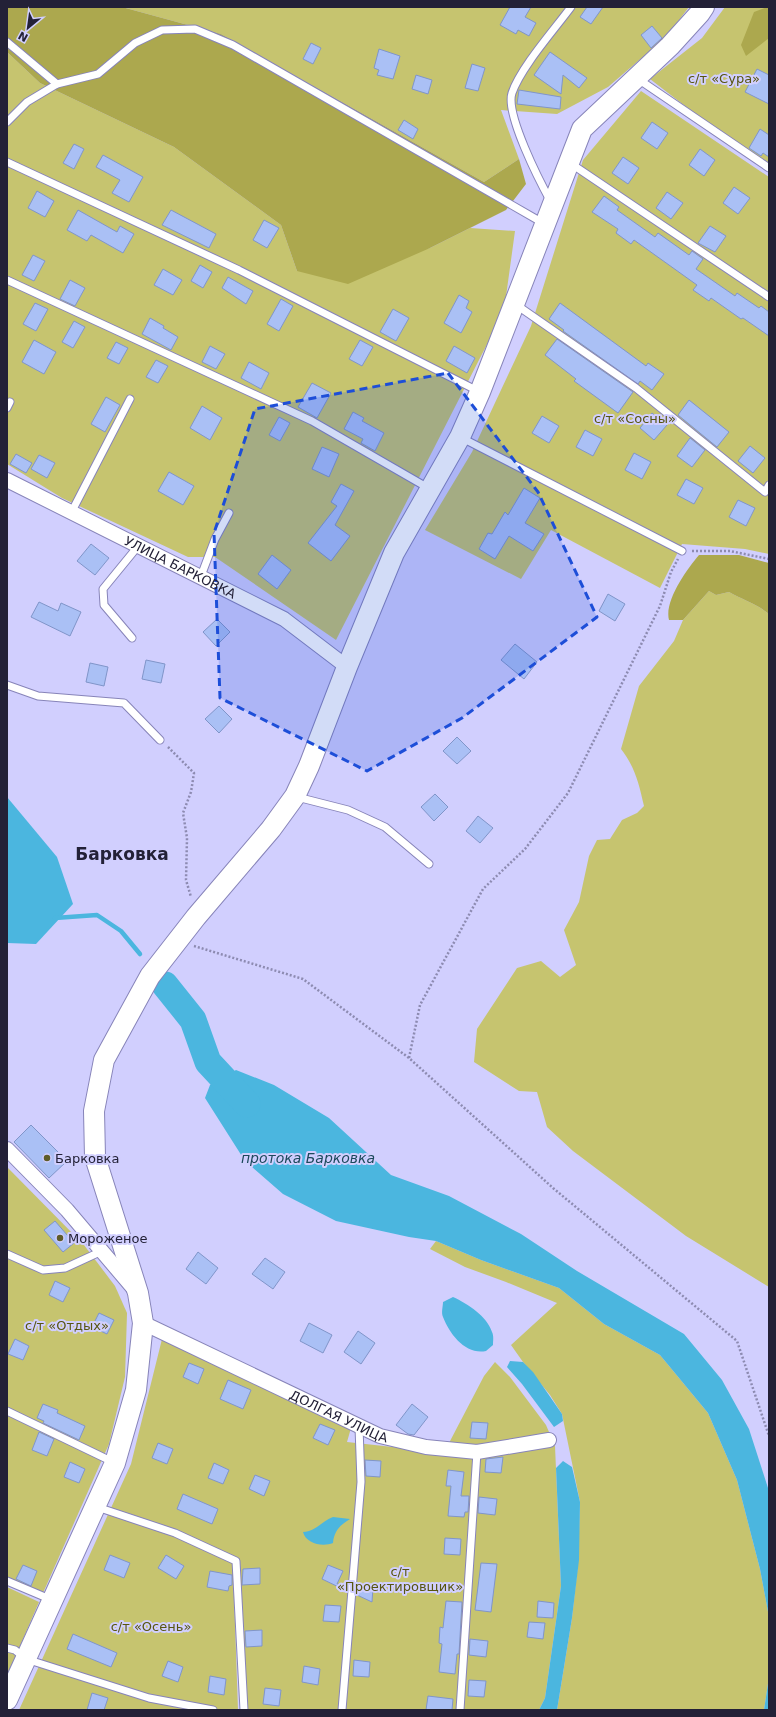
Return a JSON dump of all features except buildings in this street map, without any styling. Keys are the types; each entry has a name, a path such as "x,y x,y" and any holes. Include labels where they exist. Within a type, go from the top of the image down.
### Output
{"main road":[{"path":"7,1700 115,1462 136,1390 143,1323 138,1293 95,1157 94,1111 104,1060 150,976 196,916 271,829 295,796 326,724 347,667 394,553 460,437 480,392 582,129 670,46 704,7"}],"street":[{"name":"УЛИЦА БАРКОВКА","path":"9,483 139,545 284,619 347,667"},
{"path":"7,1149 67,1210 138,1293"},
{"name":"ДОЛГАЯ УЛИЦА","path":"143,1323 380,1436 426,1447 477,1452 549,1440"}],"lane":[{"path":"552,204 534,171 517,126 511,108 512,94 528,65 571,7"},
{"path":"7,122 27,102 57,84 98,74 135,43 162,30 195,29 233,45 546,224"},
{"path":"7,42 57,84"},
{"path":"636,78 769,168"},
{"path":"7,162 239,270 480,392"},
{"path":"569,162 769,297"},
{"path":"7,280 312,421 430,489"},
{"path":"515,304 636,388 765,492 769,485"},
{"path":"71,513 130,399"},
{"path":"460,437 682,551"},
{"path":"201,576 215,539 229,514"},
{"path":"132,638 104,605 103,590 139,545"},
{"path":"7,686 38,696 124,703 160,740"},
{"path":"295,796 348,810 385,827 429,864"},
{"path":"7,1254 43,1270 65,1268 102,1252"},
{"path":"7,1411 115,1462"},
{"path":"342,1710 361,1482 359,1427"},
{"path":"460,1710 477,1452"},
{"path":"95,1506 176,1532 236,1561 244,1710"},
{"path":"7,1581 52,1601"},
{"path":"7,1648 15,1650 26,1659 148,1698 213,1710"}],"path":[{"path":"409,1058 420,1005 483,889 525,849 568,793 660,606 671,572 682,551 730,551 769,559"},
{"path":"160,740 194,773 191,792 183,813 187,838 186,880 196,916"},
{"path":"177,941 303,979 409,1058 552,1188 737,1341 769,1436"}],"highlighted area":[{"path":"448,373 538,492 597,617 462,718 367,771 220,698 214,533 255,409"}],"green space":[{"path":"122,7 689,7 666,37 608,87 557,114 501,110 519,159 484,182 221,34"},
{"name":"с/т «Сура»","path":"725,7 769,7 769,166 746,153 650,79 702,38"},
{"path":"7,52 40,83 174,147 281,225 297,271 430,248 470,228 515,231 504,311 336,640 215,557 188,557 62,498 7,464"},
{"name":"с/т «Сосны»","path":"641,91 769,177 769,554 745,549 682,544 660,588 551,530 521,579 425,530 472,452 531,326 583,160"},
{"path":"709,591 716,595 729,592 769,614 769,1287 686,1236 573,1151 547,1127 537,1092 519,1091 474,1062 477,1029 517,968 541,961 560,977 576,965 564,930 579,902 589,856 597,840 610,839 622,820 637,813 644,806 633,769 621,749 639,686 674,641 683,620"},
{"name":"с/т «Отдых»","path":"7,1167 84,1245 115,1286 127,1313 125,1377 109,1444 43,1593 7,1577"},
{"path":"436,1241 481,1260 559,1288 604,1324 660,1355 708,1413 737,1480 760,1569 769,1617 769,1677 764,1710 557,1710 572,1618 578,1564 580,1502 562,1414 550,1395 511,1345 557,1303 465,1267 430,1249"},
{"path":"163,1335 351,1428 347,1442 448,1453 449,1443 484,1376 495,1362 510,1377 546,1425 555,1446 561,1586 545,1698 539,1710 247,1710 240,1560 233,1566 238,1710 19,1710 131,1464"},
{"path":"7,1587 39,1602 7,1676"}],"shaded area":[{"path":"7,7 122,7 221,34 484,182 519,159 526,184 506,210 430,248 348,284 297,271 281,225 174,147 40,83 7,52"},
{"path":"769,7 769,38 746,56 741,45 754,12"},
{"path":"699,555 739,555 769,563 769,614 729,592 716,595 709,591 683,620 669,620 668,612 673,595 683,577"}],"water":[{"path":"7,797 57,857 73,904 36,944 7,943"},
{"name":"протока Барковка","path":"236,1070 274,1085 329,1118 391,1175 449,1196 521,1234 577,1271 684,1334 722,1380 749,1429 768,1488 769,1617 760,1569 737,1480 708,1413 660,1355 604,1324 559,1288 481,1260 436,1241 409,1237 336,1221 283,1194 245,1161 205,1098 210,1085"},
{"path":"453,1297 476,1311 490,1326 493,1335 493,1345 486,1351 472,1350 465,1347 454,1337 446,1324 442,1314 443,1302"},
{"path":"510,1361 523,1362 533,1372 562,1414 563,1421 554,1427 522,1384 507,1367"},
{"path":"563,1461 572,1467 580,1502 579,1560 572,1618 557,1710 539,1710 545,1698 561,1586 556,1468"},
{"path":"333,1517 350,1519 338,1529 333,1543 325,1545 315,1544 305,1536 303,1532 307,1532 315,1528"},
{"path":"769,1677 769,1710 764,1710"}],"waterway":[{"path":"55,918 97,915 121,931 140,954"},
{"path":"165,985 193,1020 208,1062 247,1104"}],"place":[{"name":"Барковка","path":"47,1158"},
{"name":"Мороженое","path":"60,1238"}],"district":[{"name":"Барковка","path":"122,854"}],"park label":[{"name":"с/т «Проектировщик»","path":"400,1578"},
{"name":"с/т «Осень»","path":"151,1626"}]}
